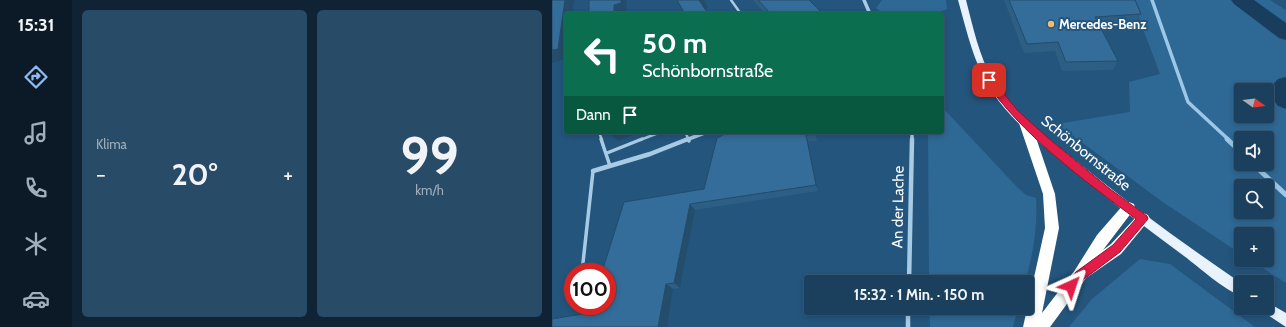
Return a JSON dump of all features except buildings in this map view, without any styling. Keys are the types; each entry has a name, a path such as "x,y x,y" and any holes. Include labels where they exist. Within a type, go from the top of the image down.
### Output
{"highway":[{"path":"1025,123 1049,194 1052,228 1031,327"},
{"path":"1040,327 1080,275 1102,239 1129,208"},
{"path":"1080,275 1116,249 1143,219"}],"main road":[{"name":"Schönbornstraße","path":"962,0 978,57 989,80 1002,98 1025,123 1106,192 1234,285"},
{"path":"1274,313 1286,321"}],"street":[{"path":"864,0 869,12"},
{"path":"593,171 689,141 703,134"},
{"name":"An der Lache","path":"908,275 912,134"},
{"path":"908,315 908,327"}],"lane":[{"path":"731,0 740,12"},
{"path":"600,134 610,166"},
{"path":"607,153 656,134"},
{"path":"686,134 689,141"},
{"path":"583,263 593,171"}],"shaded area":[{"path":"882,0 946,0 947,9 939,12 881,12 876,8"},
{"path":"1132,0 1270,0 1286,10 1286,283 1261,267 1274,267 1274,227 1234,227 1234,249 1164,203 1057,124 1130,112 1129,82 1160,74"},
{"path":"944,109 1018,188 1026,195 1036,198 1034,240 1027,275 929,275 928,134 944,134"},
{"path":"1140,259 1170,264 1234,311 1234,315 1239,315 1255,327 1069,327 1092,299"},
{"path":"929,315 1016,315 1013,327 930,327"}],"waterway":[{"path":"1152,0 1188,102 1229,140"},
{"path":"1241,0 1286,33"},
{"path":"1286,85 1279,91 1286,100"},
{"path":"1227,139 1234,146"},
{"path":"1260,171 1286,195"}],"place":[{"name":"Mercedes-Benz","path":"1051,24"}],"route":[{"path":"989,80 1014,112 1044,141 1106,192 1143,219 1116,249 1080,275 1071,286"}]}
